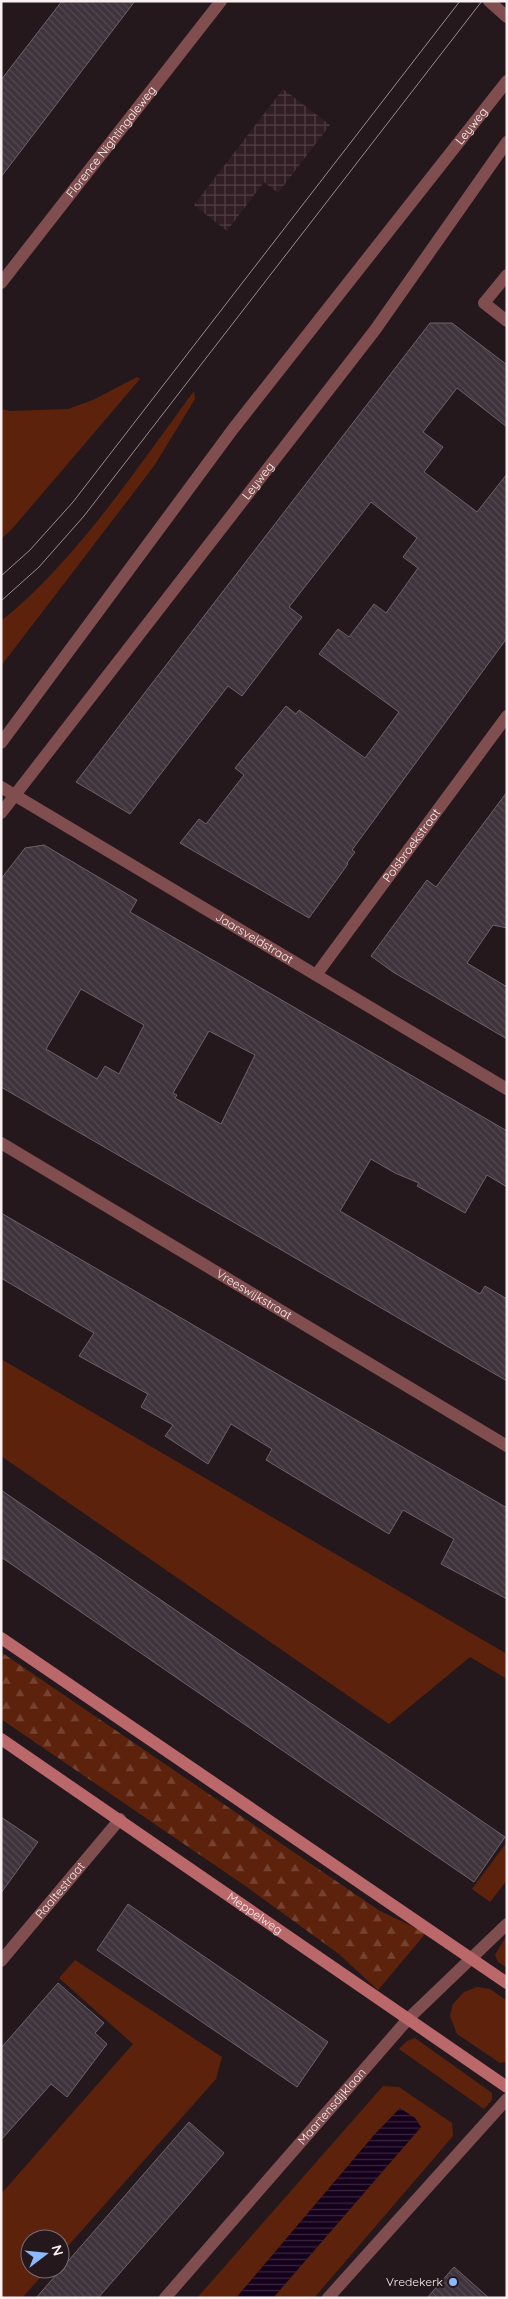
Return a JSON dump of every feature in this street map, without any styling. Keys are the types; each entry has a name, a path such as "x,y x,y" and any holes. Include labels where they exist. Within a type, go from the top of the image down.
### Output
{"main road":[{"path":"1,1638 507,1982"},
{"name":"Meppelweg","path":"1,1738 507,2087"}],"street":[{"name":"Florence Nightingaleweg","path":"1,283 221,1"},
{"path":"488,1 507,16"},
{"name":"Leyweg","path":"1,743 233,429 507,81"},
{"name":"Leyweg","path":"1,813 375,330 507,142"},
{"path":"507,275 484,303 507,321"},
{"name":"Polsbroekstraat","path":"316,975 507,716"},
{"name":"Jaarsveldstraat","path":"1,787 507,1089"},
{"name":"Vreeswijkstraat","path":"1,1144 507,1446"},
{"name":"Raaltestraat","path":"1,1961 120,1819"},
{"name":"Maartensdijklaan","path":"165,2298 409,2018 507,1924"},
{"path":"328,2298 507,2099"}],"shaded area":[{"path":"283,89 330,125 278,193 264,182 227,231 194,205"},
{"path":"400,2108 415,2118 421,2127 273,2298 236,2298 375,2134"}],"green space":[{"path":"137,377 140,379 12,529 1,539 1,409 10,411 68,409 93,400"},
{"path":"194,391 195,399 154,466 1,666 1,621 55,571 80,542 128,482"},
{"path":"1,1359 507,1654 507,1679 470,1657 389,1724 1,1456"},
{"path":"1,1652 380,1911 426,1933 378,1990 339,1954 244,1885 1,1719"},
{"path":"507,1842 507,1880 490,1902 472,1889"},
{"path":"505,1938 507,1939 507,1968 498,1962 495,1955"},
{"path":"75,1960 222,2057 216,2079 70,2244 70,2229 20,2229 20,2279 39,2279 22,2298 1,2298 1,2194 133,2044 59,1978"},
{"path":"477,1987 490,1989 507,2001 507,2062 500,2063 457,2034 450,2016 453,2004 464,1992"},
{"path":"415,2038 492,2093 492,2100 484,2109 399,2049 407,2041"},
{"path":"383,2086 399,2087 452,2123 453,2136 314,2298 273,2298 421,2127 375,2134 236,2298 197,2298"}],"building":[{"path":"62,1 135,1 1,177 1,80"},
{"path":"430,323 452,323 507,365 507,427 457,388 423,432 443,447 424,472 477,512 507,474 507,638 352,850 355,852 348,864 309,918 180,843 199,819 206,824 244,775 235,768 286,706 296,714 299,710 365,758 399,712 319,654 338,629 349,637 374,604 386,613 418,568 403,557 417,538 371,502 289,607 302,617 242,696 228,686 130,814 76,782"},
{"path":"507,792 507,928 493,925 467,963 507,987 507,1039 393,972 371,956 427,880 436,887"},
{"path":"44,845 137,900 130,912 507,1131 507,1187 487,1175 465,1213 417,1186 419,1183 395,1173 371,1159 340,1211 480,1294 485,1286 507,1299 507,1381 1,1087 1,879 25,848","holes":["81,989 144,1025 119,1074 105,1066 97,1079 46,1049","209,1031 255,1055 221,1124 175,1098 177,1095 173,1093"]},
{"path":"1,1213 507,1508 507,1599 441,1564 454,1539 403,1510 389,1534 266,1460 272,1449 231,1424 208,1464 165,1436 173,1425 141,1407 148,1394 79,1356 94,1333 1,1278"},
{"path":"1,1490 505,1837 474,1882 1,1557"},
{"path":"1,1817 38,1842 1,1893"},
{"path":"128,1904 328,2042 297,2087 97,1950"},
{"path":"58,1983 104,2023 95,2033 107,2044 67,2097 51,2084 1,2140 1,2048"},
{"path":"189,2122 224,2153 98,2298 36,2298 53,2279 70,2279 70,2259"},
{"name":"Vredekerk","path":"454,2267 489,2298 427,2298"}],"tram line":[{"path":"1,576 30,550 73,502 460,1"},
{"path":"1,601 39,567 84,516 482,1"}],"place":[{"name":"Vredekerk","path":"453,2282"}]}
